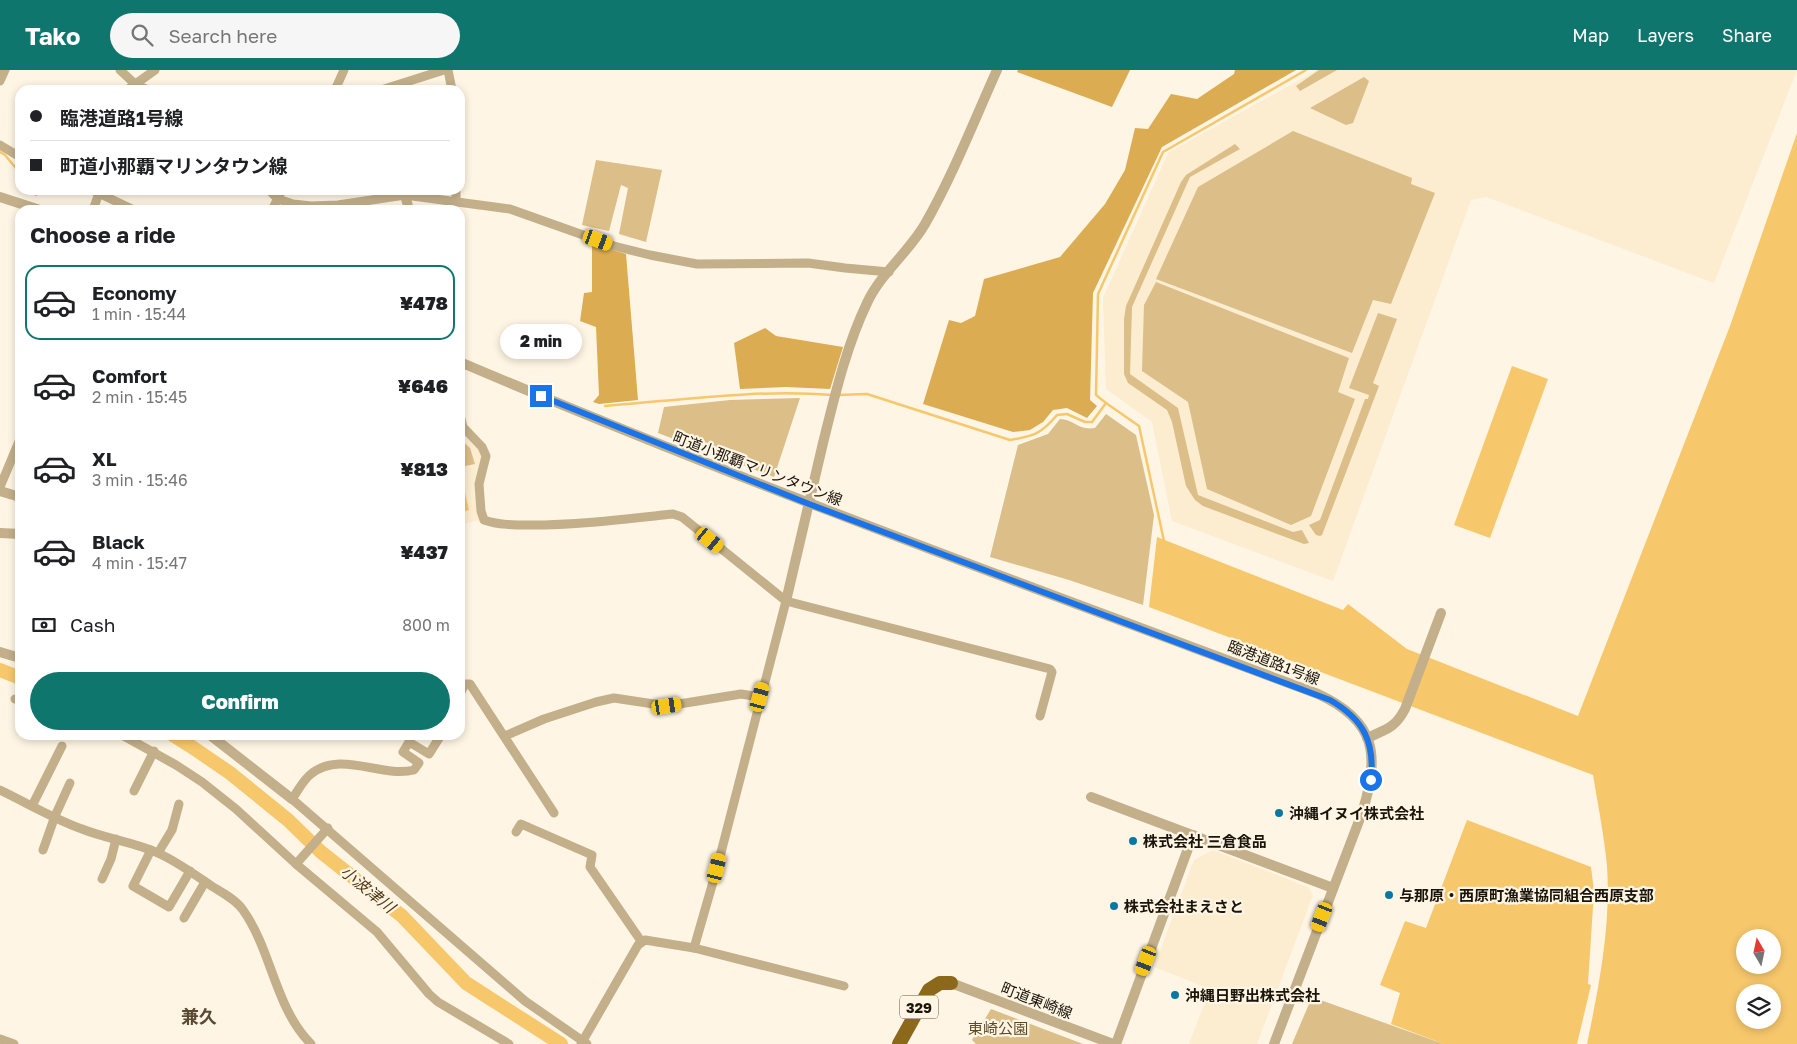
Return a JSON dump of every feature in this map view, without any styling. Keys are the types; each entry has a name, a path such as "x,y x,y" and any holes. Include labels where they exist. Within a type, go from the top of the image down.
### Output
{"highway":[{"name":"329","path":"898,1044 929,990 940,983 951,983"}],"street":[{"path":"0,81 5,70"},
{"path":"120,70 130,85"},
{"path":"134,85 155,70"},
{"path":"337,85 344,70"},
{"path":"396,85 441,70 448,70 451,85"},
{"path":"694,948 717,868 786,601 835,394 852,337 868,301 925,224 997,70"},
{"path":"0,145 15,153"},
{"path":"102,195 123,205"},
{"path":"274,195 278,200 301,205"},
{"path":"275,205 280,195"},
{"path":"365,205 405,195 510,209 614,246 650,256 697,264 808,263 889,272"},
{"path":"405,195 408,205"},
{"path":"456,195 456,201"},
{"path":"0,197 25,205"},
{"name":"町道小那覇マリンタウン線","path":"465,364 590,417 809,504 1049,594"},
{"path":"465,429 482,447 486,456 479,484 481,511 484,520 492,523 520,525 558,525 673,514 682,517 786,601 1050,669 1052,672 1040,716"},
{"path":"0,487 15,451"},
{"path":"0,492 15,496"},
{"path":"0,533 15,534"},
{"name":"臨港道路1号線","path":"1049,594 1330,700 1339,705 1357,721 1367,738 1372,754 1371,780 1362,813 1274,1044"},
{"path":"1367,738 1399,722 1441,613"},
{"path":"0,652 15,656"},
{"path":"465,684 470,684 554,814"},
{"path":"505,736 544,719 614,698 667,706 741,694 760,697"},
{"path":"132,740 154,751 216,793 298,863 376,932 438,1002 509,1044"},
{"path":"216,740 292,799 325,831 525,1001 583,1043 641,942 651,940 694,948 844,986"},
{"path":"292,799 312,772 333,764 406,772 414,770 419,763 403,752 409,742 429,754 438,740"},
{"path":"32,806 62,746"},
{"path":"134,791 154,751"},
{"path":"42,850 54,816 70,783"},
{"path":"0,790 82,829 154,852 190,871 242,908 266,954 289,1013 298,1029 311,1044"},
{"path":"1091,797 1333,888"},
{"path":"179,804 172,830 154,852 133,886 168,907 190,871"},
{"path":"516,832 521,824 592,855 590,867 641,942"},
{"path":"298,863 325,831"},
{"path":"1114,1044 1194,835"},
{"path":"102,879 111,859 116,839"},
{"path":"184,918 205,882"},
{"name":"町道東崎線","path":"951,983 1114,1044"},
{"path":"0,1039 14,1044"}],"shaded area":[{"path":"1018,70 1130,70 1112,107 1017,72"},
{"path":"1235,70 1296,70 1162,147 1093,293 1090,400 1097,406 1087,418 1067,408 1053,410 1043,422 1030,430 1013,432 923,404 949,320 961,323 975,316 984,279 1060,257 1105,204 1125,170 1135,128 1148,129 1171,94 1197,99 1234,74"},
{"path":"1317,70 1797,70 1714,283 1486,197 1471,200 1333,581 1172,521 1152,422 1106,389 1103,298 1168,153"},
{"path":"1797,133 1797,1044 1587,1044 1603,956 1608,888 1604,843 1593,775 1149,607 1157,537 1343,610 1348,604 1407,649 1578,716 1730,326"},
{"path":"592,244 626,254 638,400 599,404 593,402 599,395 596,327 580,321 584,293 592,292"},
{"path":"765,328 776,336 843,347 830,389 786,387 740,389 734,343"},
{"path":"1512,366 1548,379 1490,538 1454,525"},
{"path":"465,432 480,449 483,461 479,520 465,524"},
{"path":"465,493 469,510 465,511"},
{"path":"1467,820 1591,867 1594,891 1588,984 1591,985 1577,1044 1444,1044 1391,1024 1400,993 1380,985 1405,921 1426,928"},
{"path":"1213,850 1308,887 1313,895 1257,1044 1189,1044 1210,989 1154,967 1194,860"}],"green space":[{"path":"1319,70 1337,70 1300,91 1296,86"},
{"path":"1364,77 1369,81 1353,123 1346,125 1310,108"},
{"path":"1293,131 1412,178 1411,184 1435,193 1391,304 1373,300 1352,353 1156,279 1198,187"},
{"path":"1235,144 1240,149 1190,177 1132,307 1130,374 1178,408 1198,495 1293,532 1302,530 1309,543 1304,544 1203,506 1195,500 1186,486 1172,422 1167,410 1128,383 1124,374 1124,319 1126,306 1181,182 1186,175"},
{"path":"596,160 662,170 646,242 619,234 628,188 621,185 609,231 582,225"},
{"path":"1156,282 1349,358 1338,392 1355,399 1311,516 1291,525 1207,489 1188,402 1142,371 1144,305"},
{"path":"1378,313 1397,319 1373,383 1379,386 1322,535 1316,535 1309,525 1320,520 1365,399 1368,399 1369,395 1349,388"},
{"path":"800,398 774,477 658,433 664,407 730,400"},
{"path":"1106,414 1136,435 1154,515 1143,605 1069,580 990,557 1018,445 1048,434 1060,419 1084,428 1095,428"},
{"path":"465,444 470,448 475,464 465,466"},
{"path":"1312,997 1444,1044 1292,1044"},
{"name":"東崎公園","path":"991,1009 1083,1044 976,1044 972,1040"}],"waterway":[{"path":"1106,403 1096,395 1098,294 1163,152 1306,70"},
{"path":"0,152 15,167"},
{"path":"605,406 747,394 833,395"},
{"path":"838,395 867,394 1010,440 1036,433 1057,415 1067,414 1085,422 1092,422 1106,403 1139,426 1164,541"},
{"name":"小波津川","path":"0,670 15,676"},
{"name":"小波津川","path":"181,740 230,773 288,820 321,852 402,916 466,983 561,1044"}],"place":[{"name":"沖縄イヌイ株式会社","path":"1279,813"},
{"name":"株式会社 三倉食品","path":"1133,841"},
{"name":"与那原・西原町漁業協同組合西原支部","path":"1389,895"},
{"name":"株式会社まえさと","path":"1114,906"},
{"name":"沖縄日野出株式会社","path":"1175,995"}],"district":[{"name":"兼久","path":"199,1016"}],"route":[{"path":"541,396 809,504 1318,694 1350,713 1363,729 1372,754 1371,780"}]}
